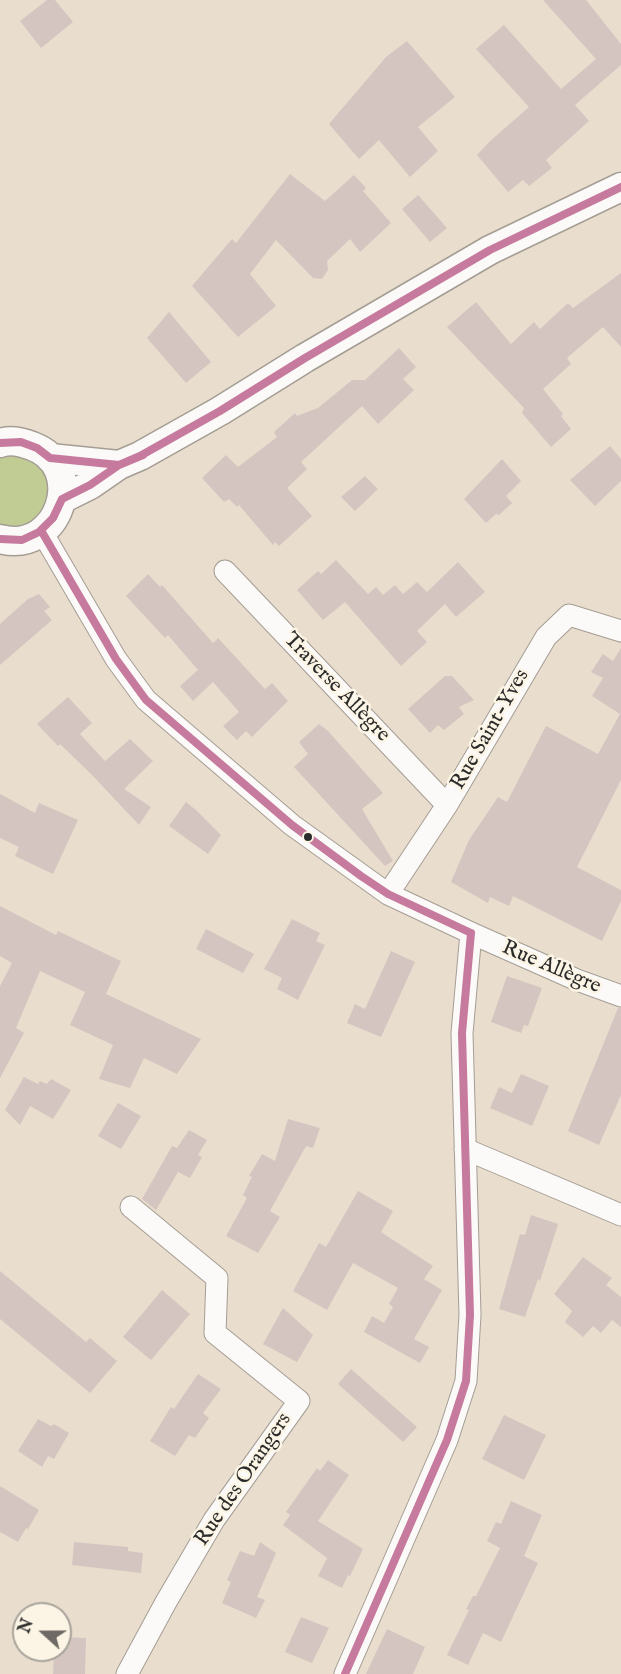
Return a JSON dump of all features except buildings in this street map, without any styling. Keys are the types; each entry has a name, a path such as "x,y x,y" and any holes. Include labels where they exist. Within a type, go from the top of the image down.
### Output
{"main road":[{"path":"62,499 90,485 119,465 140,456 220,411 315,352 490,250 618,190"},
{"path":"0,443 21,442 37,447 50,458 58,470 62,484 62,499 51,523 32,538 3,543"},
{"path":"50,458 119,465"}],"street":[{"name":"Rue Allègre","path":"42,532 116,659 146,700 292,825 388,894 577,980 621,996"},
{"name":"Traverse Allègre","path":"225,571 447,805"},
{"name":"Rue Saint-Yves","path":"388,894 447,805 546,637 569,615 621,631"},
{"path":"345,1674 447,1440 466,1381 470,1315 462,1033 471,933"},
{"path":"465,1149 621,1215"},
{"name":"Rue des Orangers","path":"127,1674 214,1520 299,1401 215,1333 217,1278 131,1207"}],"green space":[{"path":"0,443 37,448 58,512 0,539"}],"transit line":[{"path":"0,539 22,540 39,532 53,518 62,499 90,485 119,465 140,456 220,411 305,358 490,250 621,187"},
{"path":"0,443 21,442 37,448 50,458 119,465 143,455"},
{"path":"42,532 116,659 146,700 292,825 361,876 388,894 471,933"},
{"path":"345,1674 447,1440 466,1381 470,1315 462,1033 471,933"}]}
